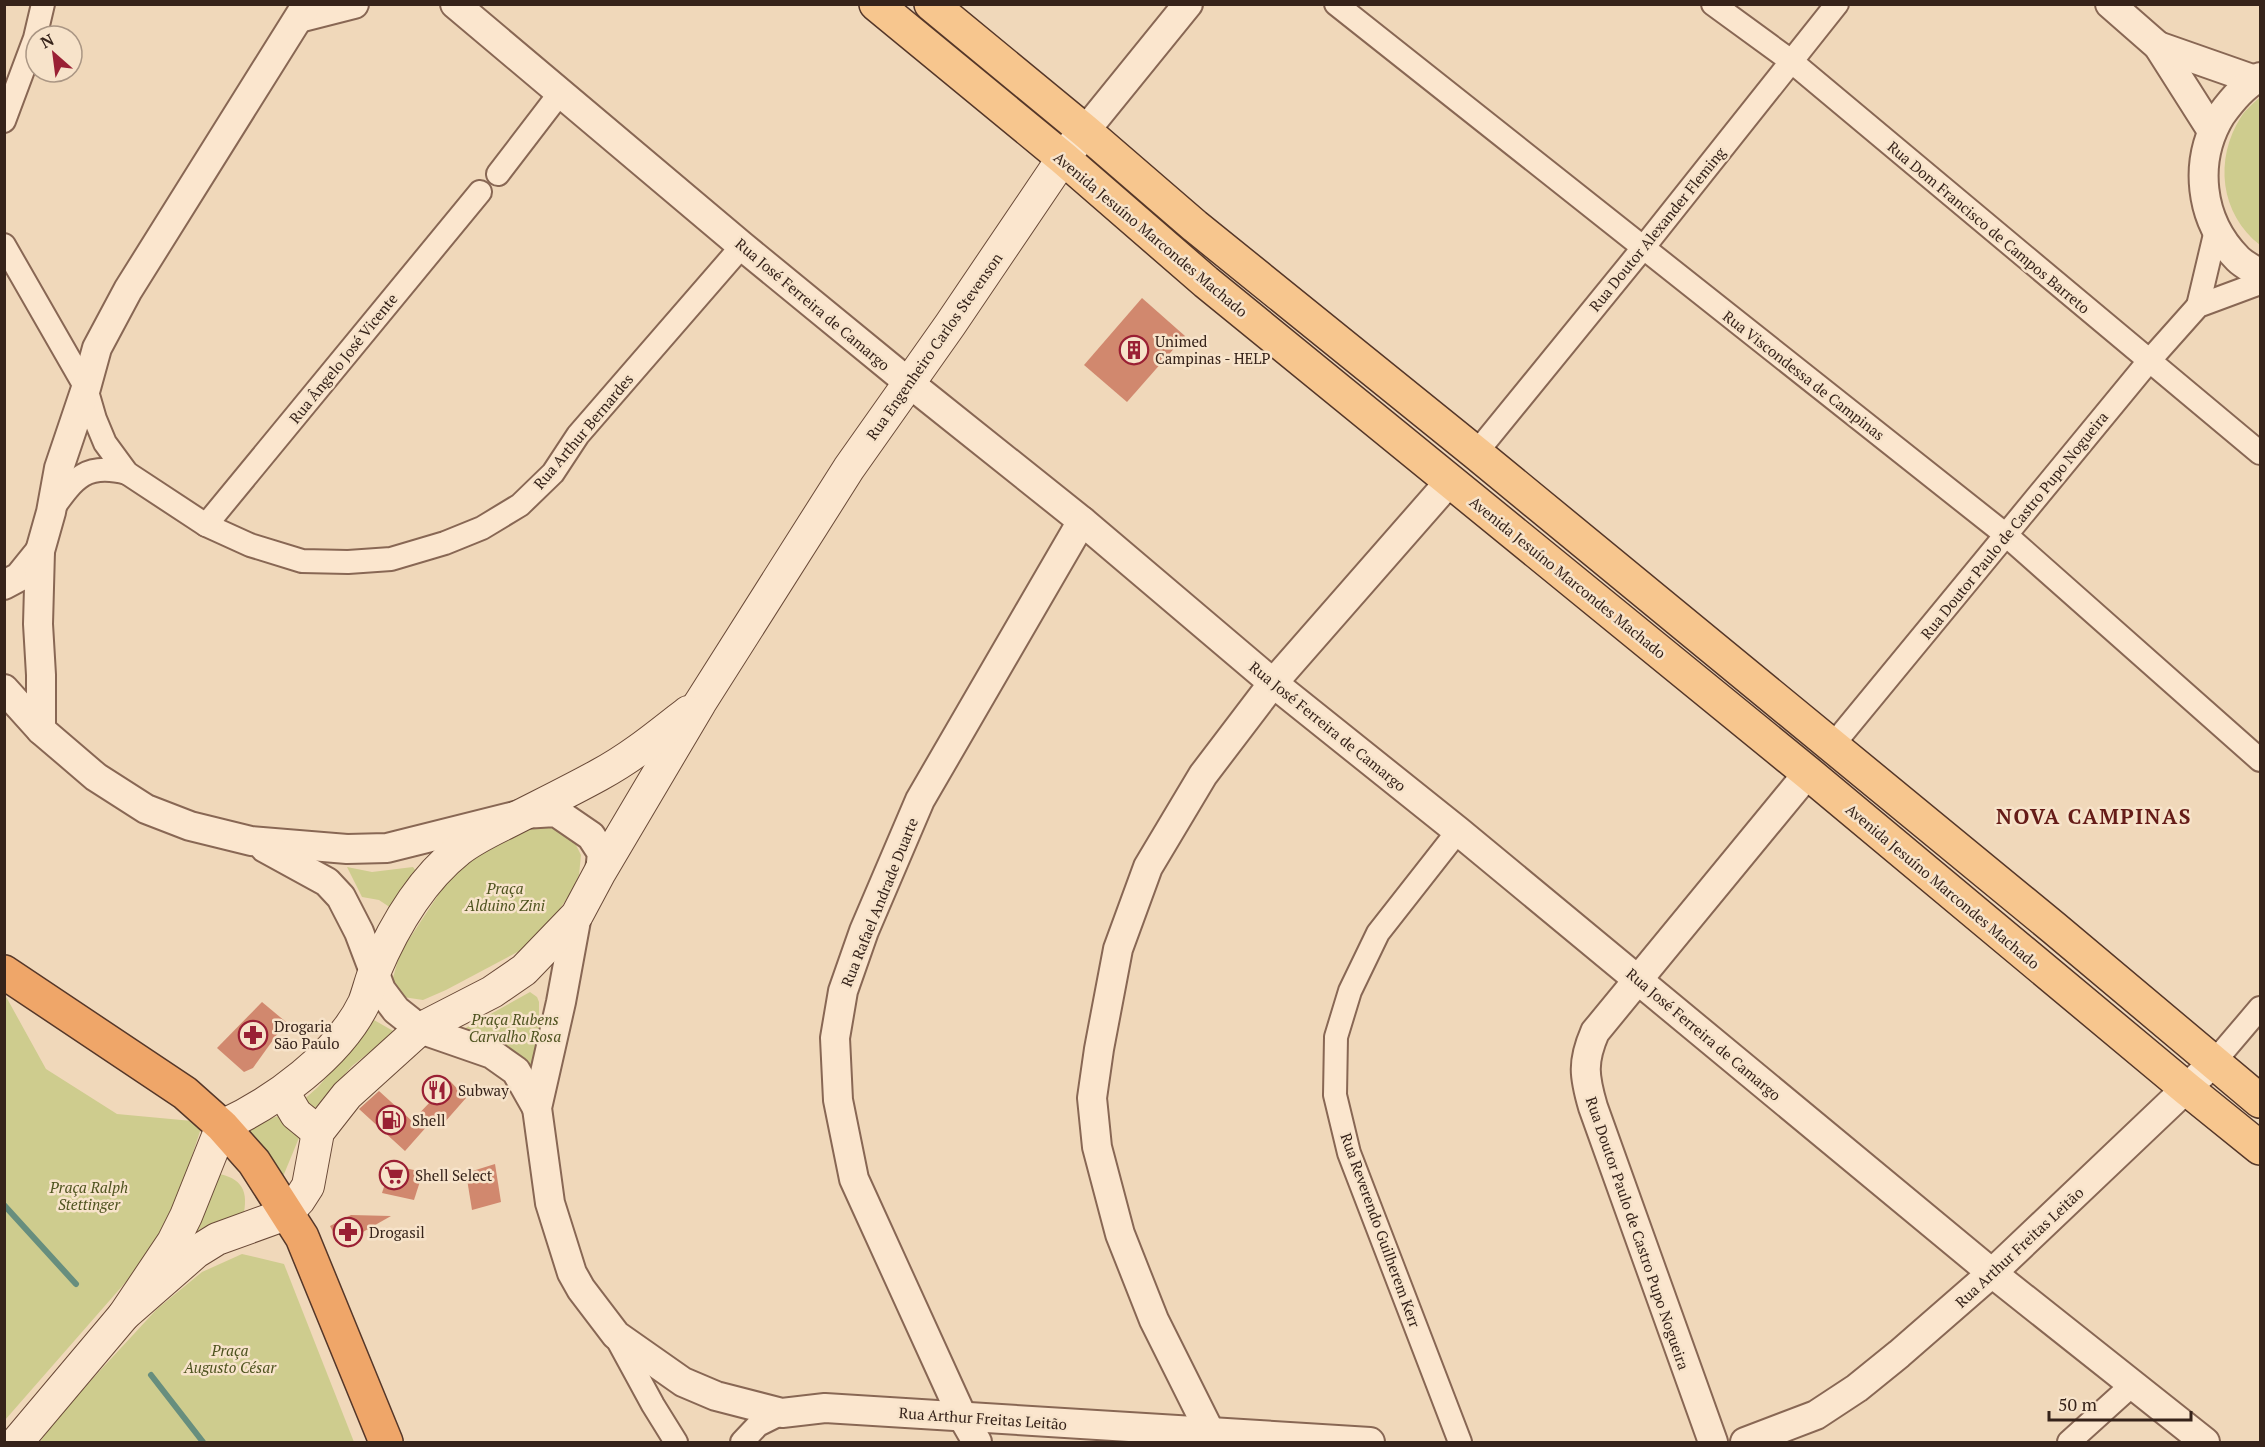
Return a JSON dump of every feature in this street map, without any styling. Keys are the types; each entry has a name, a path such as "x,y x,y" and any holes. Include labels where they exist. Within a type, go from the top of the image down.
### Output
{"highway":[{"path":"4,972 185,1093 222,1126 254,1162 302,1237 386,1443"}],"main road":[{"name":"Avenida Jesuíno Marcondes Machado","path":"876,4 1063,158 1172,254 1808,773 2260,1148"},
{"path":"931,4 1196,226 1685,624 2260,1101"},
{"path":"941,57 963,30"},
{"name":"Rua Engenheiro Carlos Stevenson","path":"420,1029 492,992 524,970 577,915 700,703 849,468 957,315 1063,158 1085,131"},
{"path":"1172,254 1196,226"},
{"path":"1276,339 1300,310"},
{"path":"1580,588 1604,558"},
{"path":"1663,655 1685,624"},
{"name":"Rua Engenheiro Carlos Stevenson","path":"375,973 399,922 423,888 459,850 601,774 643,747 700,703"},
{"path":"2031,958 2054,928"},
{"path":"17,1443 124,1315 173,1242 222,1126 249,1114 283,1092 324,1055 352,1023 364,1003 375,973"},
{"path":"124,1315 196,1252 210,1243 241,1229 286,1214 308,1186 318,1132 346,1095 420,1029"},
{"path":"283,1092 300,1119 318,1132"}],"street":[{"path":"4,121 35,38 43,4"},
{"path":"41,730 38,624 40,551 51,512 59,468 97,348 128,290 304,9 354,4"},
{"name":"Rua José Ferreira de Camargo","path":"455,4 742,246 1082,521 1273,683 1458,831 1992,1273 2205,1443"},
{"name":"Rua Engenheiro Carlos Stevenson","path":"1085,131 1188,4"},
{"name":"Rua Viscondessa de Campinas","path":"1336,4 2006,536 2260,760"},
{"name":"Rua Dom Francisco de Campos Barreto","path":"1713,4 1791,61 2260,453"},
{"name":"Rua Doutor Alexander Fleming","path":"1476,453 1644,248 1837,4"},
{"path":"2110,4 2158,46 2212,131"},
{"path":"2158,46 2258,79"},
{"path":"2258,79 2230,102 2212,131 2203,164 2204,198 2216,230 2238,259 2260,274"},
{"path":"498,174 560,93"},
{"name":"Rua Ângelo José Vicente","path":"206,525 480,192"},
{"name":"Rua Doutor Paulo de Castro Pupo Nogueira","path":"2198,306 2216,230"},
{"name":"Rua Arthur Bernardes","path":"4,245 86,388 105,443 127,473 206,525 250,545 302,561 348,562 391,559 445,543 482,528 520,505 553,473 578,435 742,246"},
{"name":"Rua Doutor Paulo de Castro Pupo Nogueira","path":"1832,746 2149,361 2198,306 2260,283"},
{"path":"51,512 75,482 93,470 109,468 127,473"},
{"path":"1213,1438 1154,1320 1120,1234 1097,1147 1092,1098 1118,949 1148,867 1203,775 1273,683 1450,481"},
{"name":"Rua Rafael Andrade Duarte","path":"977,1443 962,1416 854,1179 838,1100 835,1038 843,991 864,931 921,800 1082,521"},
{"path":"4,585 19,577 40,551"},
{"path":"4,689 41,730 96,777 147,809 190,826 251,841 347,849 387,848 523,814 556,812 580,826 591,836 602,853 600,872"},
{"name":"Rua Doutor Paulo de Castro Pupo Nogueira","path":"1713,1443 1593,1107 1586,1083 1586,1053 1595,1032 1808,773"},
{"name":"Rua Reverendo Guilherem Kerr","path":"1458,831 1378,933 1350,991 1336,1038 1335,1095 1349,1153 1460,1443"},
{"path":"251,841 327,882 341,897 359,932 386,999 396,1010 420,1029 492,1054 516,1071 537,1108"},
{"path":"537,1108 561,1002 577,915"},
{"name":"Rua Arthur Freitas Leitão","path":"1745,1443 1816,1415 1857,1388 1992,1273 2187,1089 2214,1062 2260,1008"},
{"name":"Rua Arthur Freitas Leitão","path":"537,1108 550,1203 572,1273 581,1289 616,1335 683,1382 716,1396 782,1413 825,1408 962,1416 1213,1438 1370,1443"},
{"path":"616,1335 676,1443"},
{"path":"653,1405 653,1399 658,1392 683,1382"},
{"path":"2069,1443 2132,1385"},
{"path":"742,1443 758,1425 782,1413"}],"green space":[{"path":"2260,97 2260,245 2236,218 2225,185 2225,168 2232,133 2243,114"},
{"name":"Praça Alduino Zini","path":"543,826 562,830 575,843 581,855 579,875 570,894 548,926 523,949 446,990 423,1000 403,997 392,981 400,953 446,883 473,855 513,832"},
{"path":"347,867 372,872 413,867 418,874 394,910 379,900 362,897"},
{"name":"Praça Rubens Carvalho Rosa","path":"530,992 537,997 539,1002 539,1052 537,1062 530,1067 521,1060 462,1030"},
{"name":"Praça Ralph Stettinger","path":"4,993 46,1069 117,1114 203,1122 166,1236 5,1420"},
{"path":"374,1020 395,1032 352,1066 308,1116 282,1179 242,1128 290,1112 318,1087"},
{"path":"215,1173 232,1178 242,1187 245,1200 243,1218 202,1228 186,1238"},
{"name":"Praça Augusto César","path":"242,1254 284,1264 354,1442 40,1442 58,1416 157,1309 202,1272"}],"building":[{"name":"Unimed Campinas - HELP","path":"1142,298 1185,336 1127,402 1084,365"},
{"name":"Drogaria São Paulo","path":"262,1002 286,1022 253,1068 244,1072 217,1048"},
{"path":"450,1081 466,1098 444,1123 436,1116 405,1151 359,1109 379,1091 412,1121"},
{"path":"495,1164 501,1202 472,1210 466,1173"},
{"path":"391,1165 423,1172 414,1200 382,1193"},
{"name":"Drogasil","path":"351,1215 391,1216 340,1245 330,1226"}],"waterway":[{"path":"4,1205 76,1284"},
{"path":"151,1375 203,1442"}],"place":[{"name":"Unimed Campinas - HELP","path":"1134,350"},
{"name":"Drogaria São Paulo","path":"253,1035"},
{"name":"Subway","path":"437,1090"},
{"name":"Shell","path":"391,1120"},
{"name":"Shell Select","path":"394,1175"},
{"name":"Drogasil","path":"348,1232"}],"district":[{"name":"NOVA CAMPINAS","path":"2094,816"}]}
